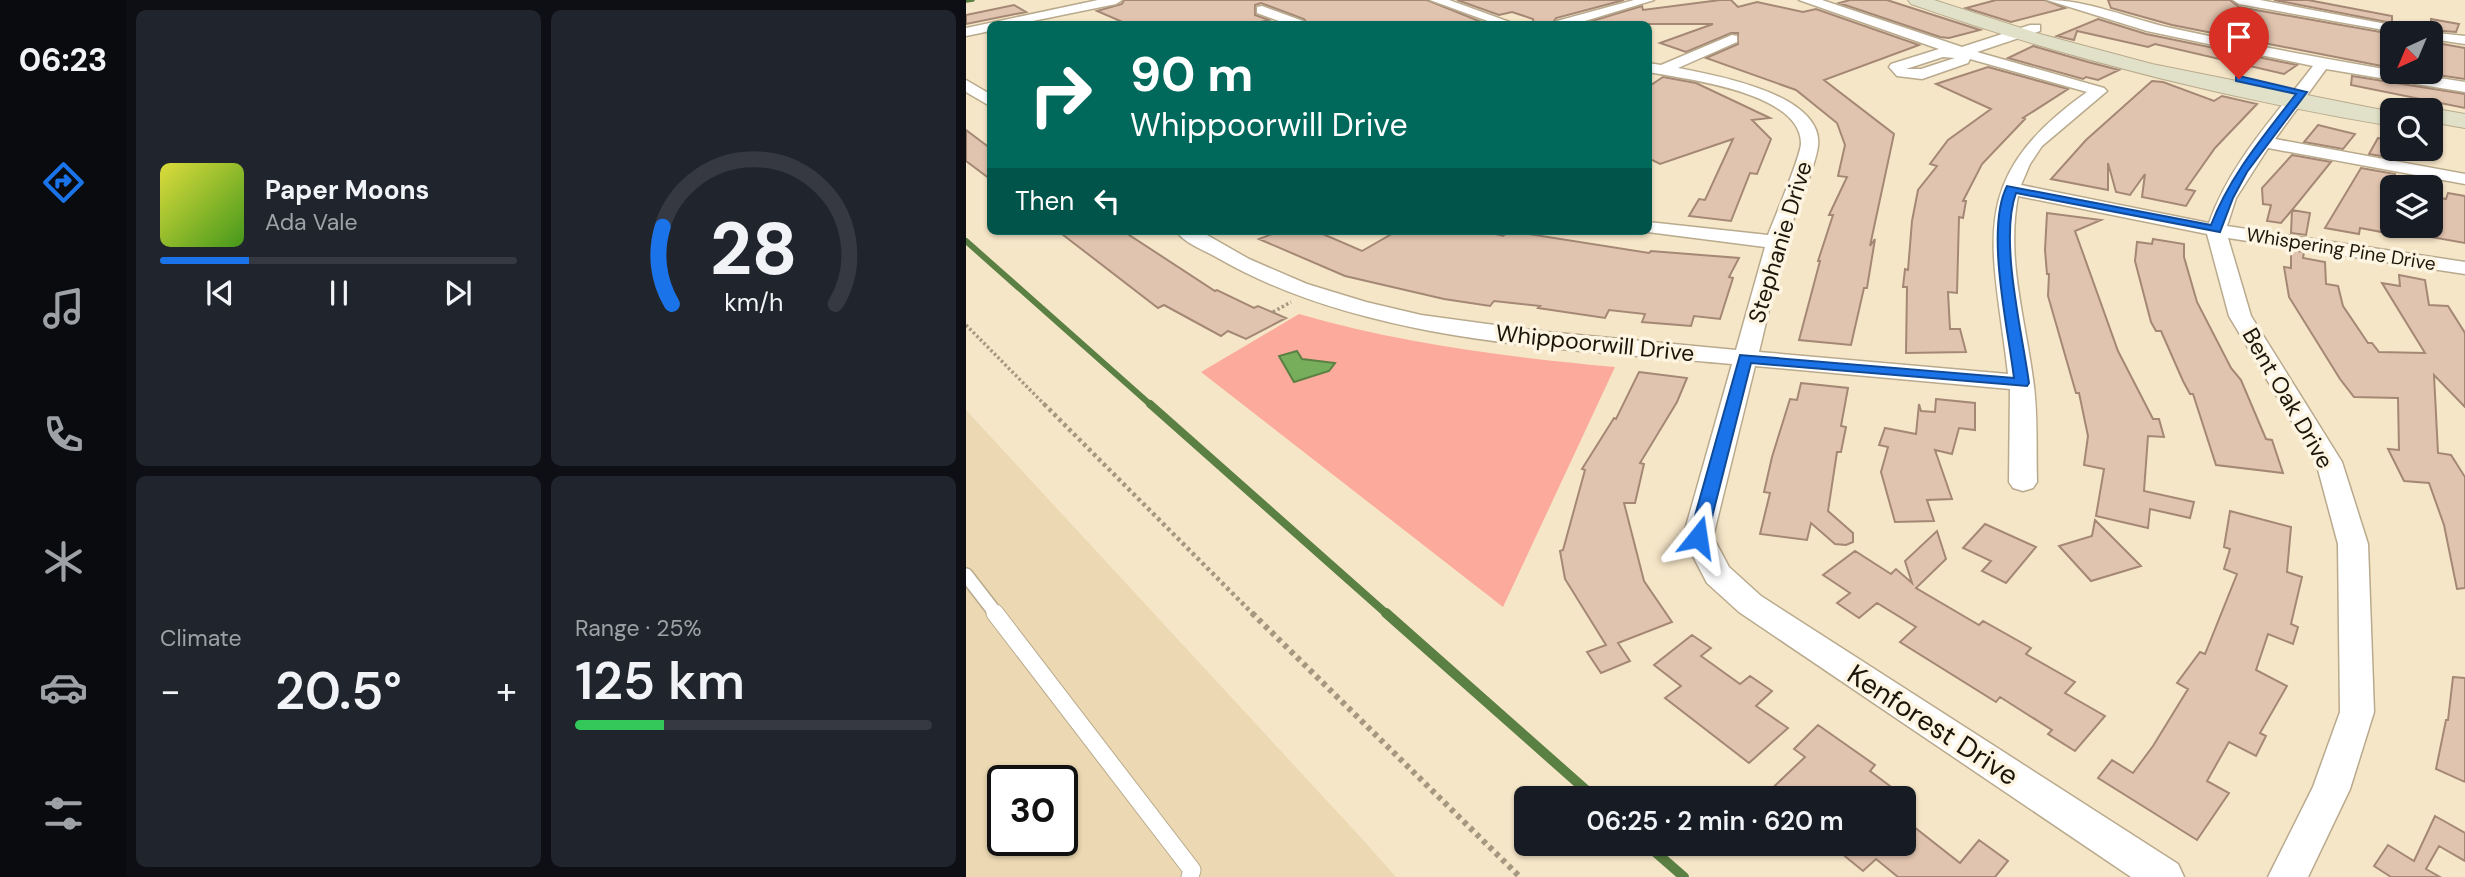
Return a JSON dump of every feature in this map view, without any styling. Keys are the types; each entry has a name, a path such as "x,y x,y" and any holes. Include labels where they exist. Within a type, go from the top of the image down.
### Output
{"main road":[{"path":"1917,0 2168,74 2299,97 2380,107"},
{"path":"1951,0 2027,31"},
{"path":"2299,97 2380,116"},
{"path":"2443,117 2465,121"},
{"path":"2443,127 2465,131"}],"street":[{"path":"1016,21 1116,0"},
{"path":"1436,0 1499,21"},
{"path":"1572,21 1642,0"},
{"path":"1805,0 1962,52 2099,91 2070,112 2021,164 2004,210 2002,236 2022,383 2023,482"},
{"path":"2053,0 2152,28 2322,64 2465,87"},
{"path":"2239,0 2380,25"},
{"path":"1262,10 1290,21"},
{"path":"1062,12 1079,20"},
{"path":"966,32 987,28"},
{"path":"1962,52 2027,31"},
{"path":"2443,37 2465,40"},
{"path":"1655,69 1732,39"},
{"path":"2216,230 2227,198 2264,142 2322,64"},
{"name":"Stephanie Drive","path":"1655,69 1746,88 1791,110 1810,131 1810,144 1776,242 1698,537 1709,565"},
{"path":"966,85 987,99"},
{"path":"2264,142 2465,179"},
{"name":"Whispering Pine Drive","path":"2011,189 2216,230 2465,268"},
{"path":"1652,228 1776,242"},
{"name":"Bent Oak Drive","path":"2216,230 2240,316 2329,462 2353,544 2357,712 2331,789 2288,877"},
{"name":"Whippoorwill Drive","path":"1192,235 1232,260 1275,280 1326,299 1425,323 1509,335 2022,383"},
{"name":"Kenforest Drive","path":"1709,565 1724,585 1749,604 2164,877"}],"lane":[{"path":"966,575 1192,870 1190,877"}],"path":[{"path":"966,325 1217,579 1520,877"}],"shaded area":[{"path":"1299,314 1377,334 1456,348 1615,367 1503,607 1201,372"},
{"path":"1297,351 1302,359 1335,363 1329,371 1294,382 1279,356"},
{"path":"966,410 1365,842 1396,877 966,877"}],"building":[{"path":"1124,0 1427,0 1479,21 1306,21 1261,3 1255,5 1255,15 1269,20 1120,21 1097,11 1122,4"},
{"path":"1457,0 1624,0 1556,18 1554,21 1533,21 1512,12 1499,15"},
{"path":"1720,0 1731,0 1738,7 1757,2 1803,12 1816,9 1919,45 1824,80 1894,134 1870,246 1875,239 1867,288 1864,288 1851,345 1799,340 1818,261 1833,215 1829,215 1847,177 1838,176 1845,145 1837,123 1796,90 1706,58 1738,44 1738,33 1731,33 1686,52 1660,43 1713,24 1592,21 1642,6 1643,10"},
{"path":"1850,0 1887,0 1980,30 1949,38 1940,37 1839,3"},
{"path":"1996,0 2045,0 2065,8 2011,22 1966,8"},
{"path":"2108,0 2230,0 2239,7 2380,32 2380,66 2172,25 2111,8"},
{"path":"2274,0 2308,0 2392,16 2392,21"},
{"path":"1014,5 1026,12 966,24 966,15"},
{"path":"2098,19 2146,34 2297,65 2284,74 2155,44 2148,47 2077,31 2074,40 2057,36"},
{"path":"2443,21 2459,24 2456,32 2443,31"},
{"path":"2443,44 2465,48 2465,79 2443,76"},
{"path":"2033,46 2119,70 2098,80 2086,77 2083,79 2008,58"},
{"path":"1988,67 2068,89 2023,118 2025,119 1982,164 1963,201 1966,201 1963,218 1959,217 1957,293 1948,292 1950,329 1960,329 1966,352 1906,353 1907,287 1903,287 1905,269 1908,270 1912,221 1918,190 1937,166 1930,164 1948,140 1991,109 1936,84"},
{"path":"2352,76 2380,80 2380,84 2402,84 2465,94 2465,108 2443,104 2443,98 2415,98 2351,85"},
{"path":"1663,77 1696,83 1770,118 1752,120 1771,139 1757,174 1750,173 1731,221 1689,216 1699,199 1705,200 1733,139 1660,164 1652,160 1652,84"},
{"path":"2152,81 2163,82 2214,101 2222,96 2257,104 2215,148 2186,189 2195,191 2186,206 2142,197 2145,174 2130,195 2116,192 2108,163 2108,190 2051,179 2086,140"},
{"path":"2318,125 2355,134 2343,149 2304,142"},
{"path":"966,130 987,146 987,177 966,161"},
{"path":"2378,138 2380,138 2380,156 2369,154"},
{"path":"2292,155 2331,162 2281,223 2267,221 2271,205 2263,204 2262,188"},
{"path":"2361,168 2395,174 2380,175 2380,232 2360,228 2359,234 2325,228"},
{"path":"2448,193 2465,196 2465,243 2437,238 2443,238 2443,198 2446,199"},
{"path":"2292,210 2310,213 2306,235 2291,233"},
{"path":"2047,213 2101,220 2075,231 2118,351 2153,419 2159,419 2164,437 2148,436 2144,491 2194,502 2190,518 2150,509 2148,528 2096,516 2104,469 2084,465 2088,436 2079,393 2076,393 2048,296 2049,274 2045,250"},
{"path":"1063,235 1129,235 1215,291 1286,318 1246,339 1228,331 1221,336 1164,305 1158,308"},
{"path":"1270,235 1325,235 1362,251 1390,235 1534,235 1649,253 1651,251 1739,258 1729,277 1733,278 1720,319 1694,316 1691,326 1642,322 1645,314 1609,310 1605,318 1538,308 1540,306 1494,301 1490,306 1444,299 1345,276 1259,239"},
{"path":"2153,239 2184,244 2184,257 2197,302 2231,368 2241,380 2266,439 2272,440 2283,473 2216,465 2193,394 2190,394 2183,381 2161,331 2156,331 2151,322 2135,261 2137,242 2152,244"},
{"path":"2291,250 2304,252 2303,258 2325,262 2326,284 2338,286 2343,306 2368,343 2372,343 2379,352 2425,353 2382,283 2400,286 2399,275 2425,280 2429,305 2448,306 2465,333 2465,407 2434,375 2438,453 2451,455 2465,477 2465,588 2457,589 2444,525 2429,483 2404,481 2388,449 2399,450 2398,398 2354,397 2340,379 2289,297 2284,267 2291,268"},
{"path":"1639,372 1687,378 1677,402 1640,463 1644,464 1635,503 1624,503 1644,581 1672,622 1618,643 1630,661 1601,673 1587,652 1606,645 1565,579 1560,551 1563,550 1585,470 1582,469 1614,418 1616,419"},
{"path":"1801,383 1848,388 1841,426 1846,427 1841,452 1837,452 1828,511 1853,533 1853,542 1846,545 1835,544 1811,523 1807,540 1760,534 1770,493 1764,492 1772,457 1790,399 1797,400"},
{"path":"1936,399 1975,403 1975,430 1959,428 1952,454 1935,450 1952,499 1927,500 1934,521 1895,522 1881,472 1888,447 1879,445 1885,428 1916,434 1919,404 1921,411 1935,412"},
{"path":"2230,511 2291,527 2287,572 2302,577 2291,624 2298,627 2293,644 2268,634 2256,670 2287,686 2260,733 2266,736 2256,756 2229,742 2207,781 2229,793 2197,840 2098,778 2112,760 2133,773 2188,689 2177,683 2200,652 2205,654 2237,574 2224,569 2230,549 2224,547"},
{"path":"2095,520 2141,566 2091,581 2059,546 2092,536"},
{"path":"1985,524 2036,547 2006,583 1982,571 1991,561 1963,548"},
{"path":"1937,531 1946,559 1916,588 1979,625 1983,621 2031,648 2026,654 2075,682 2065,693 2105,716 2075,751 2048,734 2052,730 2000,697 1996,702 1900,642 1916,627 1877,603 1859,618 1837,603 1850,593 1823,575 1855,551 1891,574 1896,569 1912,583 1905,561"},
{"path":"1692,635 1711,648 1701,656 1740,684 1750,676 1772,691 1756,706 1788,728 1749,763 1665,698 1681,686 1654,665"},
{"path":"2453,677 2465,678 2465,782 2436,769 2448,720"},
{"path":"1818,725 1875,765 1870,771 1890,786 1775,786 1805,757 1794,749"},
{"path":"2435,816 2465,833 2465,861 2439,846 2426,869 2440,877 2391,877 2374,866 2388,845 2414,861"},
{"path":"1916,828 1960,863 1979,840 2008,861 1995,877 1898,877 1876,859 1863,871 1845,856 1916,856"}],"waterway":[{"path":"966,1 973,0"},
{"path":"966,241 1152,406"},
{"path":"1150,404 1388,615"},
{"path":"1386,613 1581,786"},
{"path":"1660,856 1684,877"}],"route":[{"path":"1698,537 1745,358 2022,383 2002,236 2004,210 2011,189 2216,230 2227,198 2242,171 2302,92 2239,79"}]}
